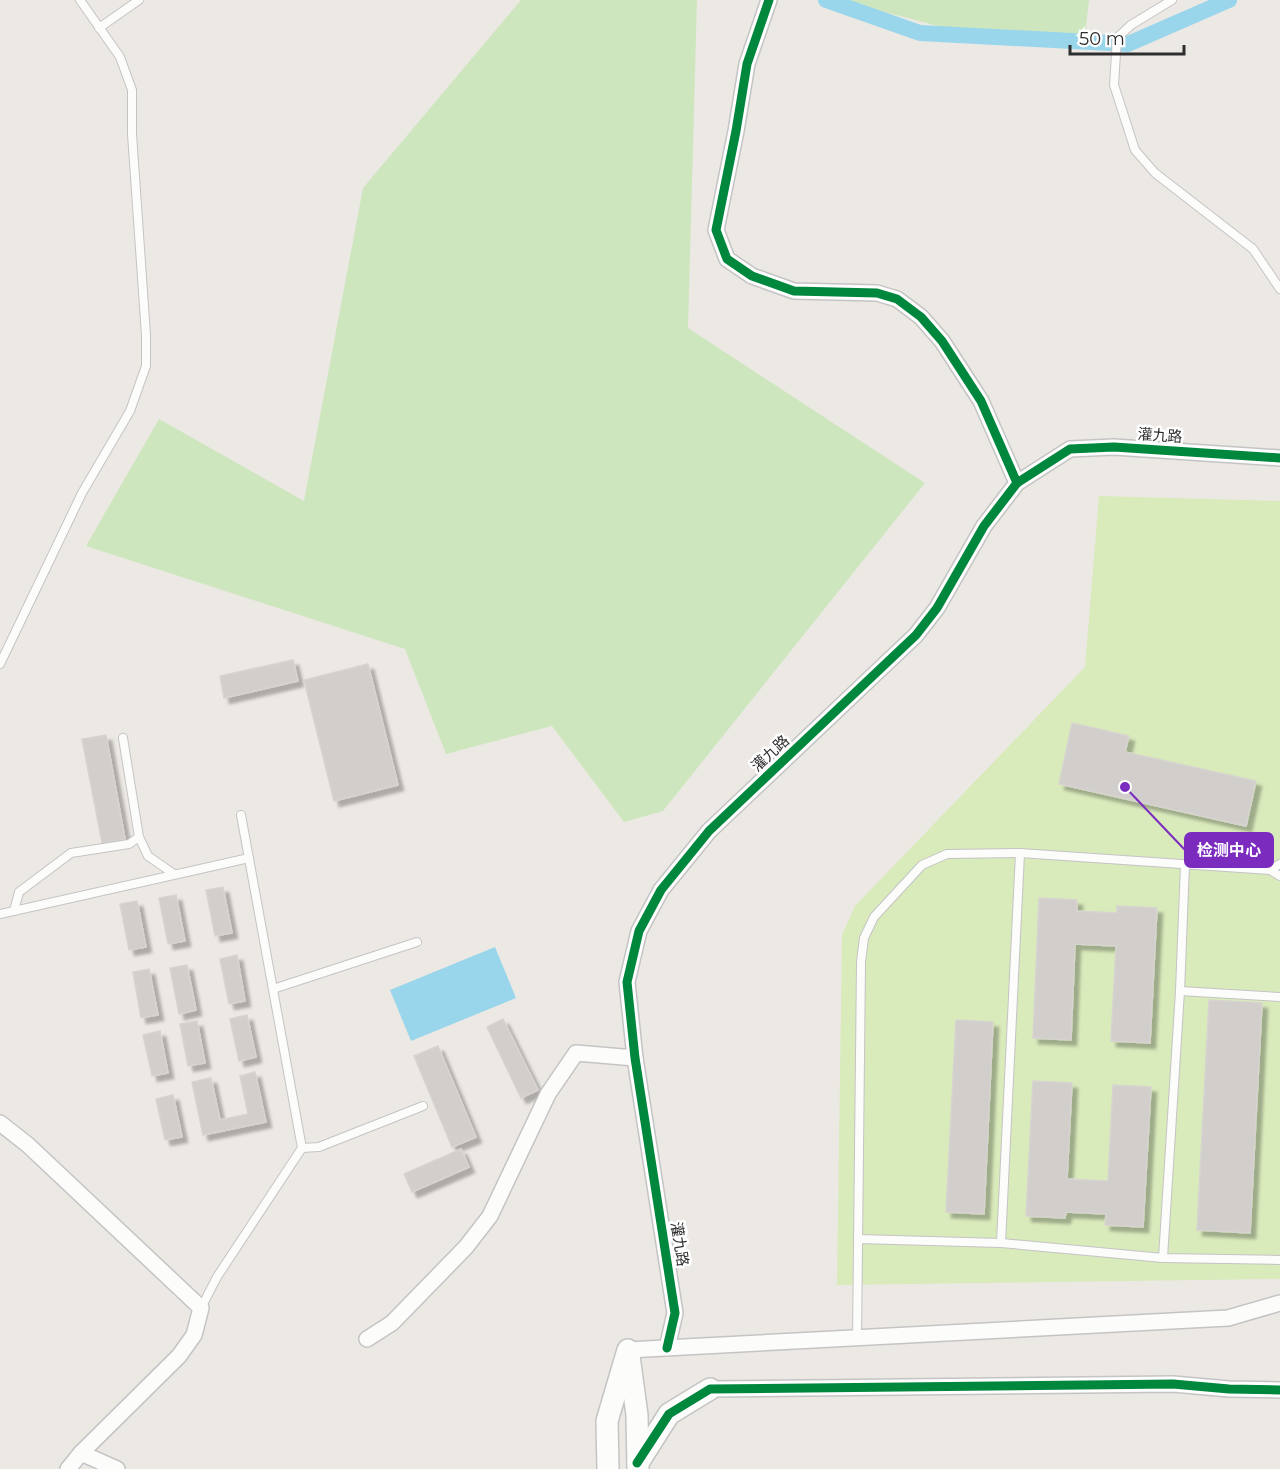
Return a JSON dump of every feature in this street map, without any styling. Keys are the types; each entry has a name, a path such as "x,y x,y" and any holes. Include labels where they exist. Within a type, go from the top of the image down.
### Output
{"street":[{"path":"769,0 747,64 716,230 727,259 752,276 794,291 877,293 897,299 921,317 942,341 981,401 1017,483"},
{"name":"灌九路","path":"667,1348 675,1313 635,1058 627,982 639,931 661,890 709,831 916,635 937,608 984,526 1017,483 1070,449 1114,447 1280,458"},
{"path":"367,1339 393,1323 466,1247 490,1216 548,1094 576,1053 635,1058"},
{"path":"0,1123 28,1145 201,1308 194,1335 179,1356 81,1453 68,1469"},
{"path":"628,1350 1228,1318 1280,1303"},
{"path":"628,1350 637,1415 638,1466"},
{"path":"608,1469 608,1420 628,1350"},
{"path":"638,1466 669,1414 710,1389 1173,1384 1229,1389 1280,1390"},
{"path":"81,1453 117,1469"}],"lane":[{"path":"0,664 82,494 130,411 146,366 146,335 132,134 132,90 120,57 80,0"},
{"path":"99,28 139,0"},
{"path":"1172,0 1131,25 1117,38 1114,85 1136,150 1155,173 1253,249 1280,290"},
{"path":"123,738 139,837 148,855 174,874"},
{"path":"201,1308 217,1277 302,1148 241,815"},
{"path":"14,911 19,892 70,853 129,844 139,837"},
{"path":"1001,1244 1020,853"},
{"path":"857,1339 861,962 864,938 874,917 922,865 947,854 1020,853 1270,870 1280,876"},
{"path":"0,914 249,858"},
{"path":"1270,870 1280,864"},
{"path":"1163,1258 1180,991 1185,865"},
{"path":"273,989 417,942"},
{"path":"1180,991 1280,998"},
{"path":"302,1148 319,1147 423,1106"},
{"path":"858,1239 1001,1244 1163,1258 1280,1260"}],"green space":[{"path":"521,0 697,0 688,328 925,483 663,811 624,822 552,726 446,754 405,649 86,546 159,419 304,501 363,188"},
{"path":"839,0 1089,0 1085,35 961,32"},
{"path":"1099,496 1280,501 1280,1279 837,1285 842,935 855,906 1085,667"}],"water":[{"path":"495,947 516,998 411,1041 390,990"}],"building":[{"path":"293,660 298,681 224,698 220,676"},
{"path":"368,664 398,785 334,801 304,680"},
{"path":"1072,723 1129,736 1125,752 1256,781 1246,826 1059,784"},
{"path":"106,735 125,839 102,843 82,739"},
{"path":"223,887 232,933 215,936 206,890"},
{"path":"176,895 185,941 168,944 159,898"},
{"path":"1039,898 1077,900 1077,911 1117,913 1117,906 1157,908 1150,1043 1111,1041 1116,946 1075,944 1071,1040 1033,1038"},
{"path":"137,901 146,947 129,950 120,904"},
{"path":"237,955 245,1001 229,1004 220,959"},
{"path":"187,965 196,1010 179,1014 170,968"},
{"path":"149,969 158,1015 141,1018 133,972"},
{"path":"1209,1000 1262,1003 1250,1233 1197,1230"},
{"path":"247,1015 256,1057 239,1061 230,1019"},
{"path":"503,1019 538,1090 521,1098 487,1027"},
{"path":"956,1020 993,1022 984,1214 946,1212"},
{"path":"197,1021 205,1063 188,1066 180,1024"},
{"path":"160,1031 168,1073 152,1076 143,1035"},
{"path":"438,1046 476,1137 452,1147 414,1056"},
{"path":"255,1072 266,1122 203,1135 192,1082 211,1078 220,1120 248,1114 240,1076"},
{"path":"1033,1081 1072,1083 1067,1179 1108,1181 1113,1085 1151,1087 1143,1227 1105,1225 1106,1214 1066,1212 1065,1218 1026,1216"},
{"path":"173,1095 182,1137 165,1140 156,1099"},
{"path":"461,1149 469,1167 412,1192 404,1174"}],"waterway":[{"path":"826,0 920,33 1128,44 1229,0"}],"cycle path":[{"path":"769,0 747,64 716,230 727,259 752,276 794,291 877,293 897,299 921,317 942,341 981,401 1017,483"},
{"path":"667,1348 675,1313 635,1058 627,982 639,931 661,890 709,831 916,635 937,608 984,526 1017,483 1070,449 1114,447 1280,458"},
{"path":"637,1463 669,1414 710,1389 1173,1384 1229,1389 1280,1390"}],"place":[{"name":"检测中心","path":"1125,787"}]}
